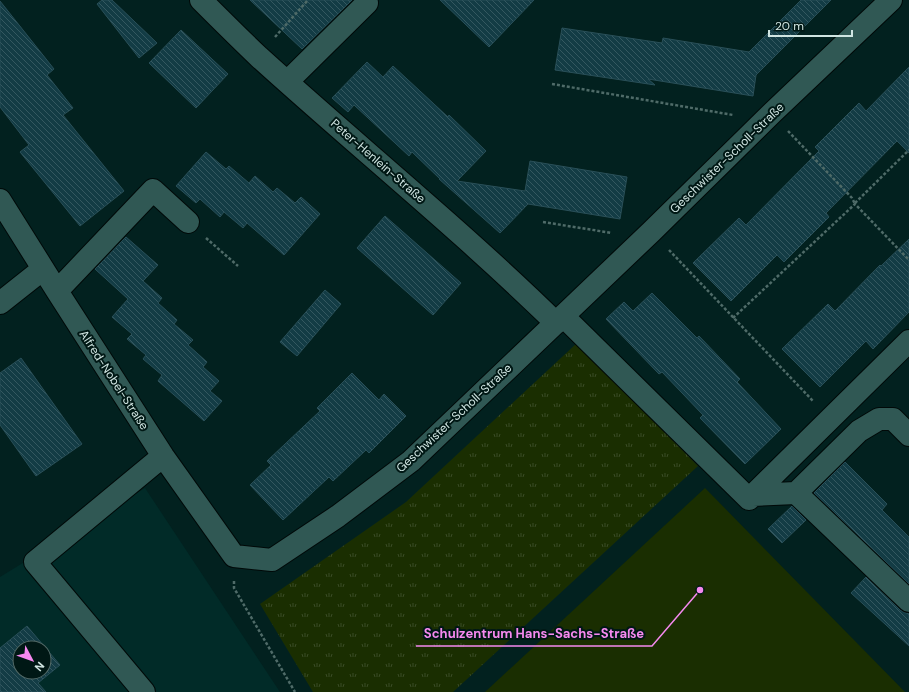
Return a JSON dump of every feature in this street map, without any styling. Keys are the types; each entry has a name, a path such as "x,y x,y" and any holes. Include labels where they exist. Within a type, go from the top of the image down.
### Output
{"street":[{"name":"Peter-Henlein-Straße","path":"200,0 287,82 392,173 526,294 559,319"},
{"name":"Geschwister-Scholl-Straße","path":"234,556 272,560 338,516 411,461 648,235 890,0"},
{"path":"287,82 367,3"},
{"path":"57,291 153,190 188,222"},
{"name":"Alfred-Nobel-Straße","path":"0,200 163,456 234,556"},
{"path":"0,303 43,269"},
{"path":"559,319 749,499 909,341"},
{"path":"753,495 796,493 859,431 879,420 893,419 909,435"},
{"path":"144,692 35,562 163,456"},
{"path":"796,493 909,601"}],"path":[{"path":"258,55 308,0"},
{"path":"552,84 769,117 852,198 909,260"},
{"path":"733,318 909,150"},
{"path":"188,222 238,266"},
{"path":"543,222 648,235 733,318 830,419"},
{"path":"234,556 234,588 295,692"}],"shaded area":[{"path":"145,488 280,692 0,692 0,577"}],"green space":[{"path":"577,343 698,466 453,692 313,692 260,604 406,502"},
{"path":"705,488 905,692 485,692"}],"building":[{"path":"102,0 112,0 157,43 139,58 97,4"},
{"path":"250,0 352,0 302,49"},
{"path":"440,0 534,0 489,47"},
{"path":"801,0 831,0 756,75 753,96 648,79 655,85 555,70 562,28 662,43 663,38 749,52"},
{"path":"0,1 54,69 47,75 73,108 63,115 124,191 80,226 20,152 29,145 0,107"},
{"path":"181,30 228,74 196,108 149,63"},
{"path":"367,62 383,77 393,66 448,117 449,115 486,151 457,181 525,191 530,161 627,177 620,219 528,204 500,233 439,179 412,152 409,156 354,105 348,112 332,98"},
{"path":"909,67 909,153 897,141 826,213 829,217 784,262 777,255 731,301 693,263 739,218 746,225 819,151 815,147 859,103 866,111"},
{"path":"206,152 226,169 229,166 249,183 255,176 273,192 277,188 295,203 301,197 320,214 284,255 247,223 243,228 224,212 220,217 200,199 196,203 176,186"},
{"path":"385,216 461,283 433,315 357,248"},
{"path":"126,237 158,265 143,281 162,298 158,303 177,320 174,324 193,340 188,345 207,362 203,367 219,381 210,391 222,401 204,421 158,381 162,375 143,359 146,355 127,339 132,334 112,317 128,299 95,269"},
{"path":"909,239 909,312 873,349 866,341 820,387 782,349 828,304 835,311 880,265 881,266"},
{"path":"325,290 341,304 297,356 280,342"},
{"path":"652,293 697,338 699,336 740,379 737,382 781,429 745,464 700,418 703,415 662,372 659,374 606,319 624,302 633,311"},
{"path":"21,358 82,444 36,476 0,425 0,373"},
{"path":"352,373 379,400 384,394 406,416 369,453 366,450 333,481 329,477 283,520 250,485 271,465 267,461 320,411 317,408"},
{"path":"845,462 887,504 882,510 909,537 909,584 814,493"},
{"path":"792,506 806,520 782,543 768,529"},
{"path":"866,577 900,610 909,613 909,646 851,593"},
{"path":"27,626 39,640 12,640 12,680 42,680 38,683 46,692 0,692 0,648"},
{"path":"52,656 60,665 52,672"}],"place":[{"name":"Schulzentrum Hans-Sachs-Straße","path":"700,590"}]}
